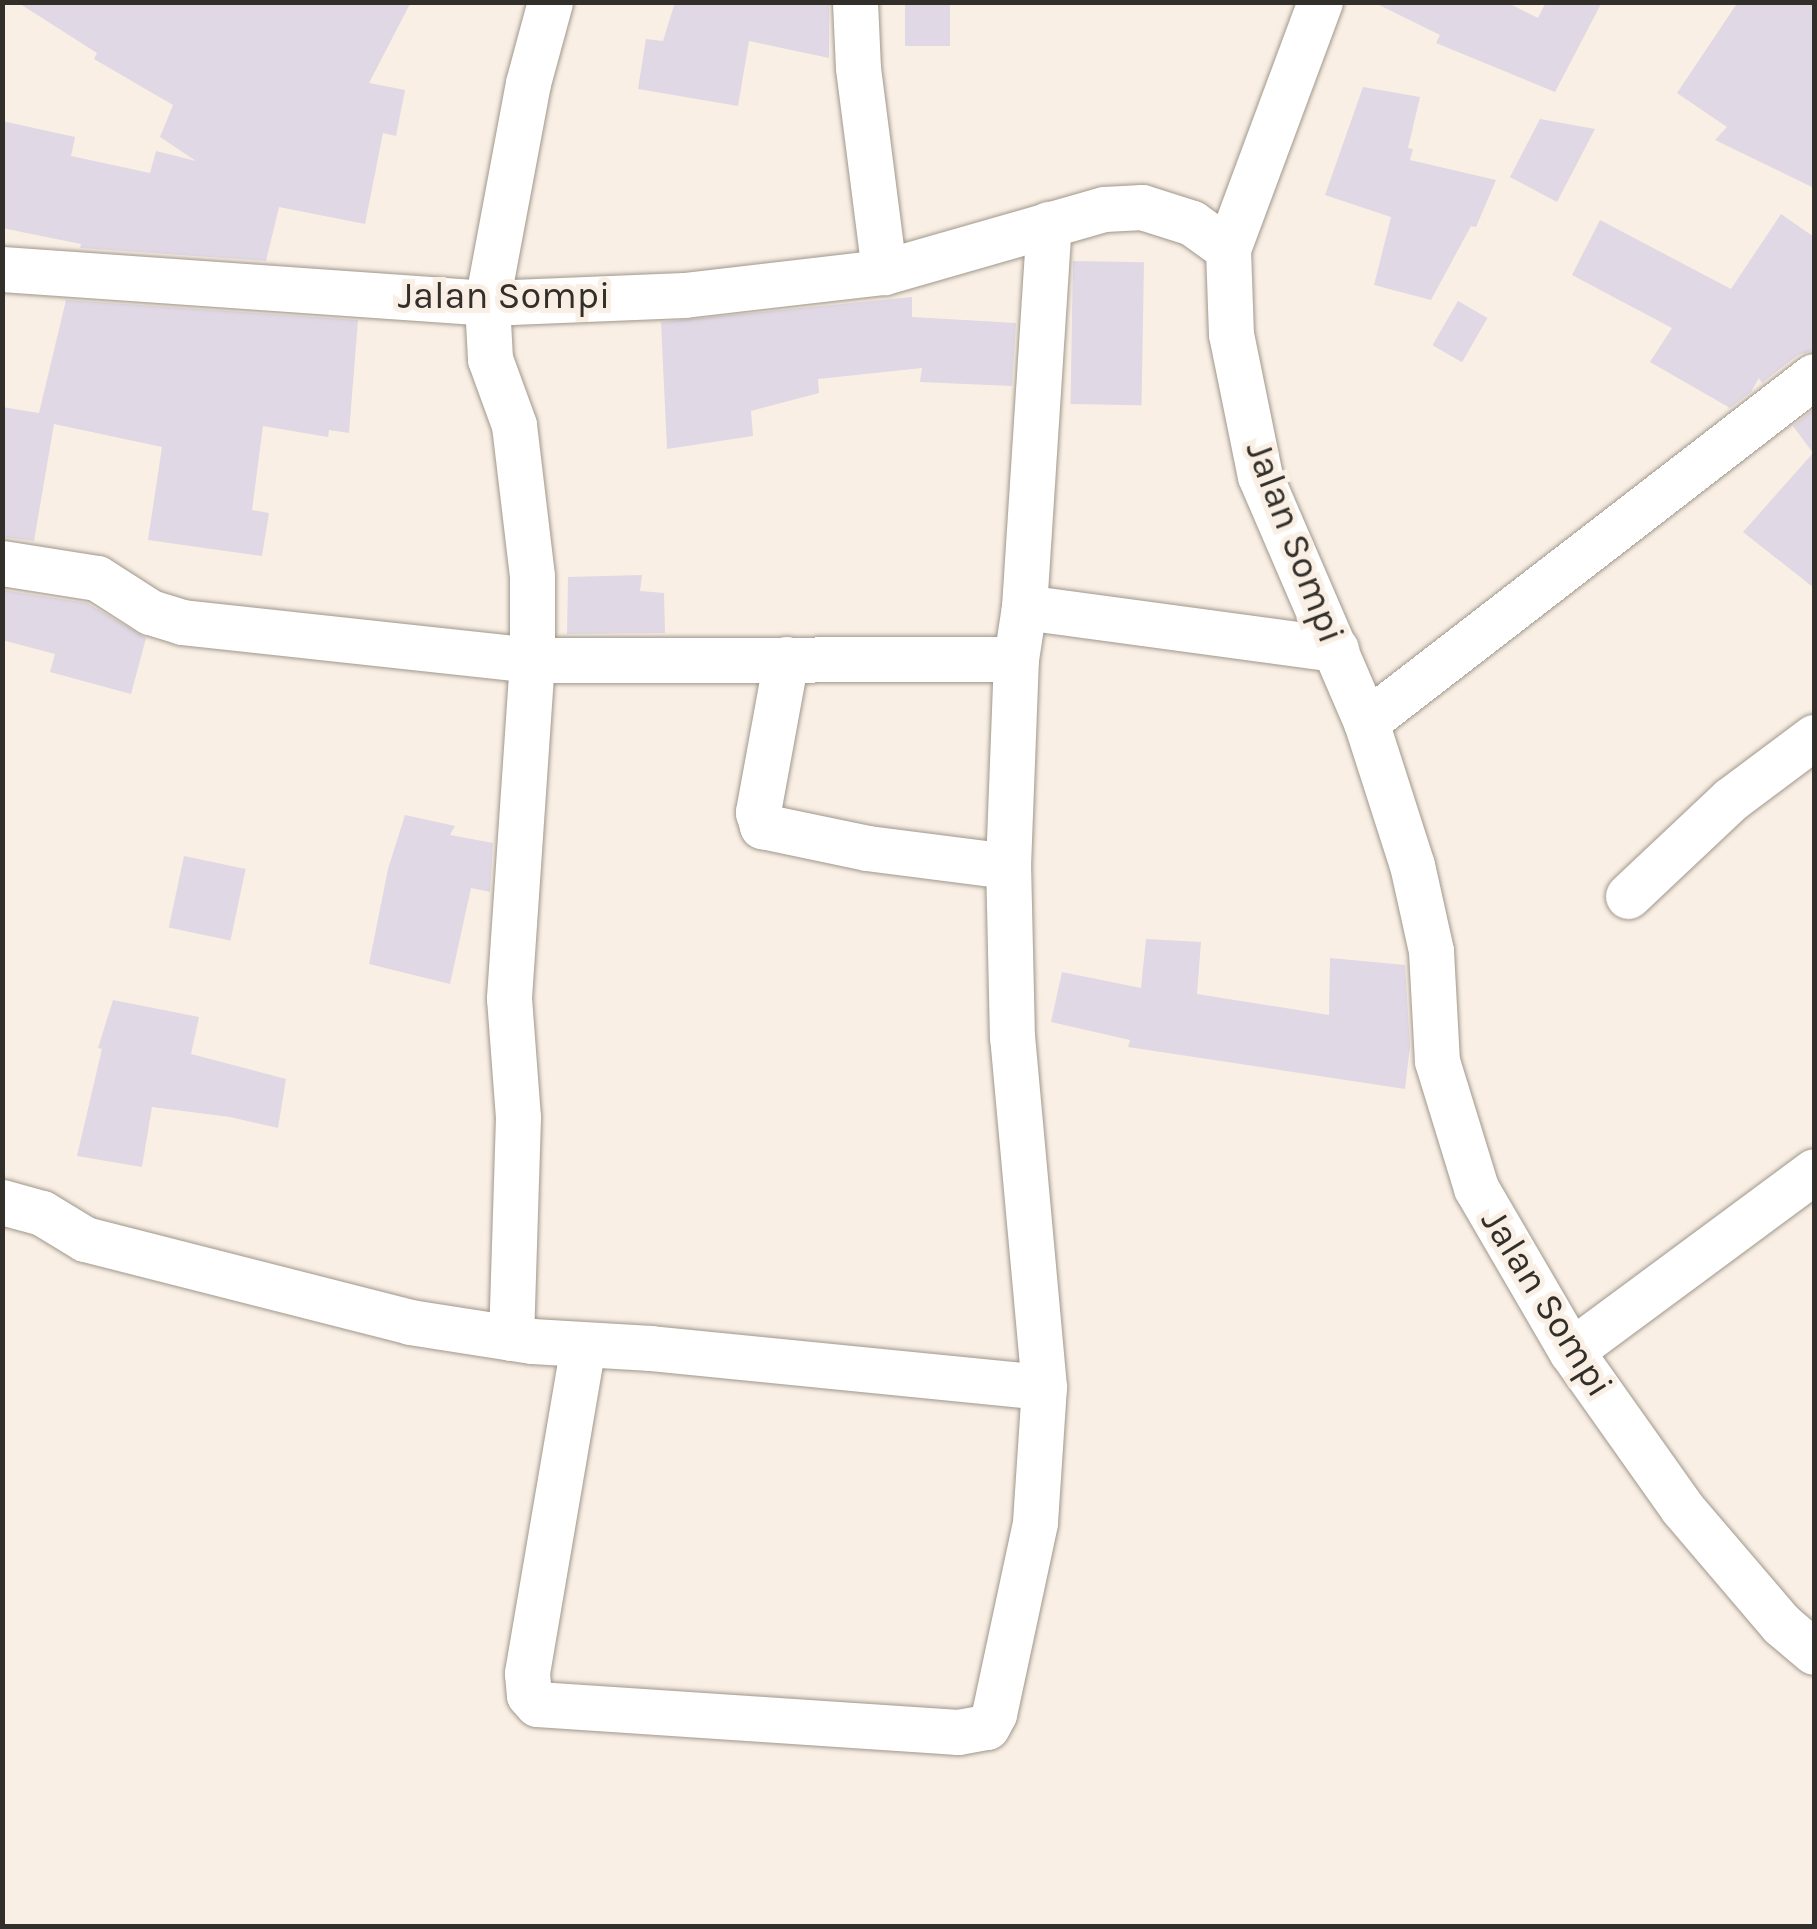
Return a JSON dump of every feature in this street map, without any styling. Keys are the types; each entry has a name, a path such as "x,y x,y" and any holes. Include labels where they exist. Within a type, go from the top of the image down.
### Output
{"street":[{"path":"510,1338 518,1118 509,998 532,660 532,576 514,425 490,359 486,303 528,83 550,2"},
{"path":"1228,249 1320,2"},
{"path":"855,11 858,68 884,272"},
{"name":"Jalan Sompi","path":"2,270 486,303 684,294 884,272 1104,209 1142,207 1192,223 1228,249 1232,334 1260,476 1366,722 1412,865 1431,951 1437,1062 1452,1121 1476,1188 1571,1351 1682,1508 1781,1624 1814,1652"},
{"path":"583,1345 528,1673 529,1695 537,1704 958,1732 986,1728 994,1714 1035,1522 1044,1387 1012,1038 1008,866 1016,659 1024,608 1049,224"},
{"path":"1366,722 1814,376"},
{"path":"2,563 97,578 150,612 182,622 532,660 1016,659"},
{"path":"1024,608 1336,649"},
{"path":"786,659 758,812 762,826 867,848 1008,866"},
{"path":"1628,896 1731,799 1814,738"},
{"path":"1571,1351 1814,1171"},
{"path":"2,1202 42,1212 85,1239 332,1304 510,1338 1044,1387"}],"building":[{"path":"17,2 411,2 369,83 405,90 396,136 383,133 365,224 279,207 266,261 80,248 81,244 2,228 2,121 75,137 71,156 150,173 156,151 196,161 160,137 173,105 94,59 97,53"},
{"path":"675,2 829,2 829,58 749,41 738,106 638,89 646,39 663,41"},
{"path":"905,2 950,2 950,46 905,46"},
{"path":"1373,2 1506,2 1538,18 1546,2 1602,2 1555,92 1436,43 1440,35"},
{"path":"1738,2 1814,2 1814,188 1715,140 1727,127 1677,93"},
{"path":"1363,87 1420,97 1408,148 1413,149 1410,160 1496,180 1476,227 1471,226 1431,300 1374,285 1391,217 1325,195"},
{"path":"1540,119 1595,129 1557,202 1510,177"},
{"path":"1781,214 1814,237 1814,350 1798,355 1762,383 1759,378 1751,392 1730,408 1650,362 1672,328 1572,275 1600,220 1731,289"},
{"path":"1073,261 1144,262 1141,405 1071,404"},
{"path":"912,297 912,317 1016,323 1012,386 920,382 922,368 818,379 819,393 751,411 753,436 667,449 661,322"},
{"path":"66,300 358,320 349,433 329,430 328,437 263,426 252,510 269,513 262,556 148,540 162,447 54,424 34,541 2,537 2,407 39,413"},
{"path":"1458,301 1487,318 1462,362 1432,345"},
{"path":"1814,409 1814,588 1743,532 1813,453 1793,426"},
{"path":"642,575 640,591 664,593 665,633 567,634 568,577"},
{"path":"2,590 87,603 146,638 131,694 50,672 55,654 2,640"},
{"path":"405,815 455,826 450,835 493,843 490,892 471,888 450,984 369,964 388,869"},
{"path":"184,856 246,869 230,941 169,927"},
{"path":"1146,939 1201,942 1197,994 1329,1015 1330,958 1405,965 1410,1046 1405,1089 1128,1047 1130,1040 1051,1022 1062,972 1141,988"},
{"path":"113,1000 199,1017 191,1054 286,1079 278,1128 152,1107 142,1167 77,1156 102,1049 98,1048"}]}
